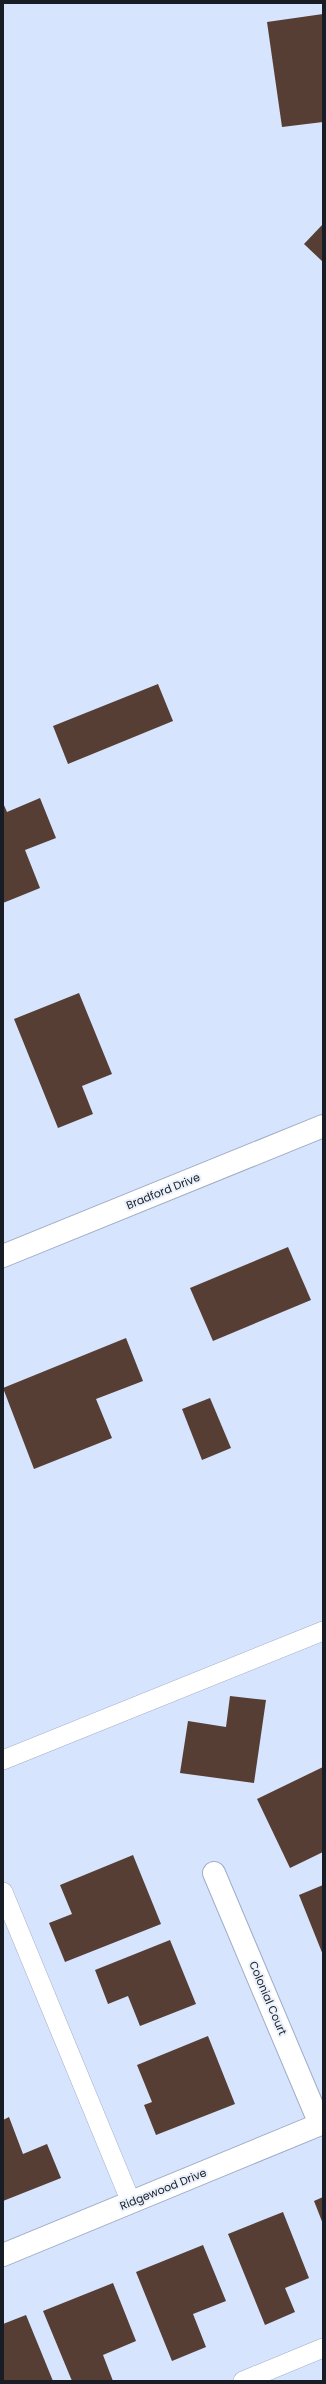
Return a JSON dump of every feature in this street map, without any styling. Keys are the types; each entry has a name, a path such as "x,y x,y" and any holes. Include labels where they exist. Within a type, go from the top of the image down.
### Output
{"street":[{"name":"Bradford Drive","path":"3,1256 323,1126"},
{"name":"Colonial Court","path":"214,1873 321,2123"},
{"name":"Ridgewood Drive","path":"3,2255 321,2123"}],"lane":[{"path":"3,1760 323,1631"},
{"path":"3,1892 131,2202"},
{"path":"243,2381 323,2348"}],"building":[{"path":"323,14 323,122 282,127 267,22"},
{"path":"323,224 323,262 304,244"},
{"path":"158,684 173,721 68,764 53,726"},
{"path":"40,798 56,838 25,850 40,888 3,903 3,803 7,812"},
{"path":"79,993 112,1074 82,1086 93,1114 58,1128 14,1019"},
{"path":"288,1247 311,1300 213,1341 190,1288"},
{"path":"126,1338 143,1381 96,1399 112,1438 34,1469 3,1388"},
{"path":"210,1398 231,1448 202,1460 182,1409"},
{"path":"230,1696 266,1700 254,1783 180,1773 188,1721 226,1727"},
{"path":"323,1767 323,1852 290,1868 257,1799"},
{"path":"133,1855 161,1924 65,1962 49,1923 72,1914 60,1885"},
{"path":"323,1885 323,1955 299,1895"},
{"path":"170,1940 196,2004 140,2026 128,1996 108,2004 95,1970"},
{"path":"208,2036 235,2104 156,2135 144,2105 152,2102 137,2065"},
{"path":"9,2117 23,2154 47,2144 61,2178 3,2201 3,2120"},
{"path":"323,2197 323,2224 314,2201"},
{"path":"283,2212 309,2278 285,2288 295,2312 265,2325 228,2234"},
{"path":"203,2245 226,2301 193,2314 206,2347 172,2361 136,2272"},
{"path":"113,2283 136,2341 103,2355 113,2381 72,2381 43,2311"},
{"path":"26,2315 53,2381 3,2381 3,2324"}]}
